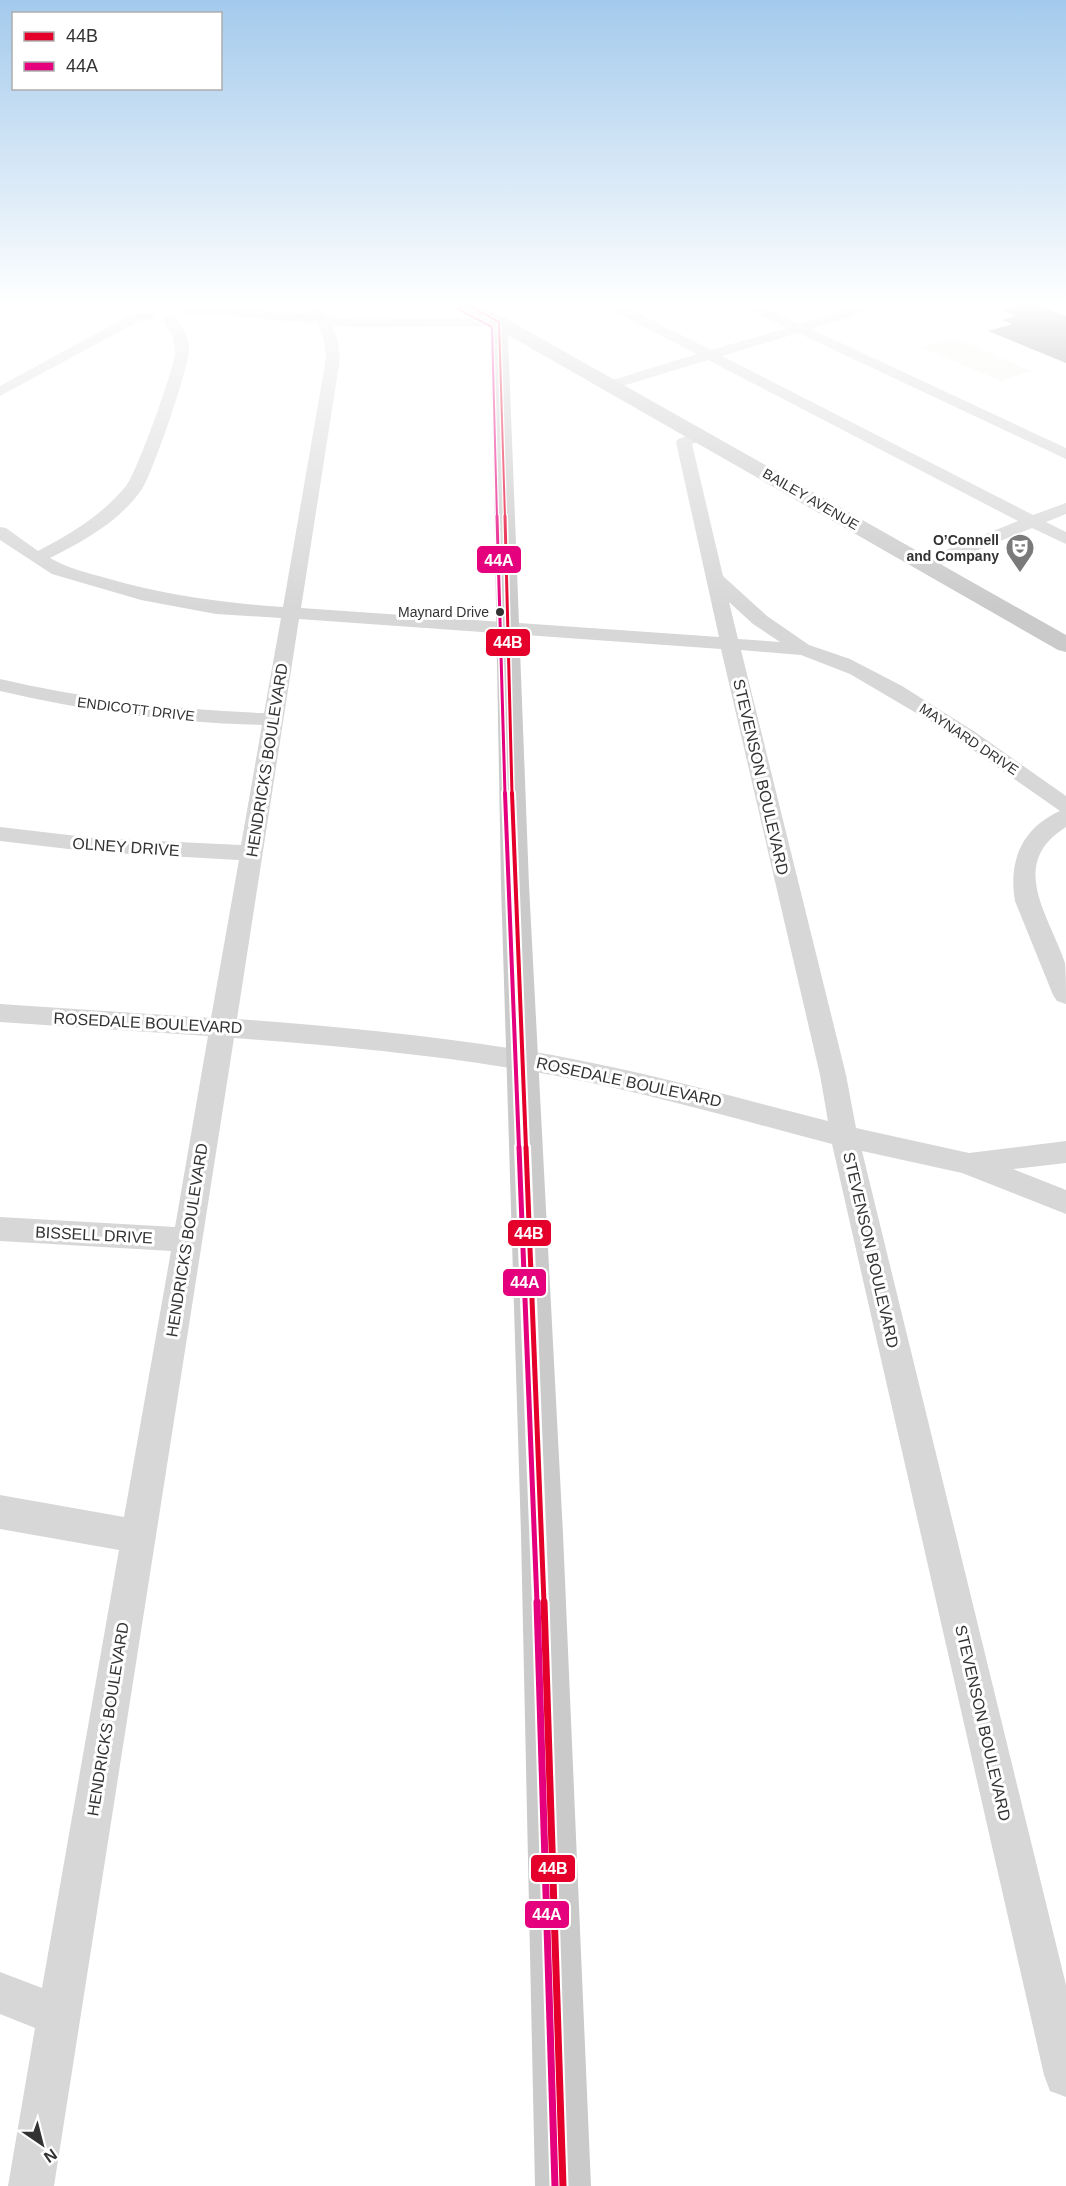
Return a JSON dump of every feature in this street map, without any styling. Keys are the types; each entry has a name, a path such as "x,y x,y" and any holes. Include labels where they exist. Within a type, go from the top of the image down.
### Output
{"main road":[{"path":"510,404 508,629 514,885 542,1534 563,2186"},
{"name":"BAILEY AVENUE","path":"645,404 1066,645"}],"street":[{"path":"38,558 84,534 101,522 135,487 145,467 166,404"},
{"name":"HENDRICKS BOULEVARD","path":"31,2186 325,404"},
{"path":"804,404 1066,538"},
{"path":"960,404 1066,454"},
{"name":"STEVENSON BOULEVARD","path":"701,436 684,442 694,494 833,1075 844,1136 1066,2075"},
{"path":"925,565 1066,508"},
{"name":"MAYNARD DRIVE","path":"0,532 58,570 147,596 216,608 803,649"},
{"name":"MAYNARD DRIVE","path":"716,580 760,620 803,649 849,666 917,704 984,747 1066,806"},
{"name":"ENDICOTT DRIVE","path":"0,685 80,703 124,709 211,717 273,719"},
{"path":"1066,818 1048,828 1036,840 1023,867 1023,884 1027,900 1066,995"},
{"name":"OLNEY DRIVE","path":"0,834 105,846 252,853"},
{"name":"ROSEDALE BOULEVARD","path":"0,1012 222,1027 396,1042 523,1060 671,1090 844,1136 966,1163 1066,1202"},
{"path":"966,1163 1066,1152"},
{"name":"BISSELL DRIVE","path":"0,1229 187,1240"},
{"path":"0,1512 137,1536"},
{"path":"0,1993 60,2016"}],"transit line":[{"name":"44A","path":"494,404 508,885 535,1534 555,2186"},
{"name":"44B","path":"501,404 515,885 542,1534 563,2186"}],"place":[{"name":"O’Connell and Company","path":"1020,574"},
{"name":"Maynard Drive","path":"500,612"}]}
